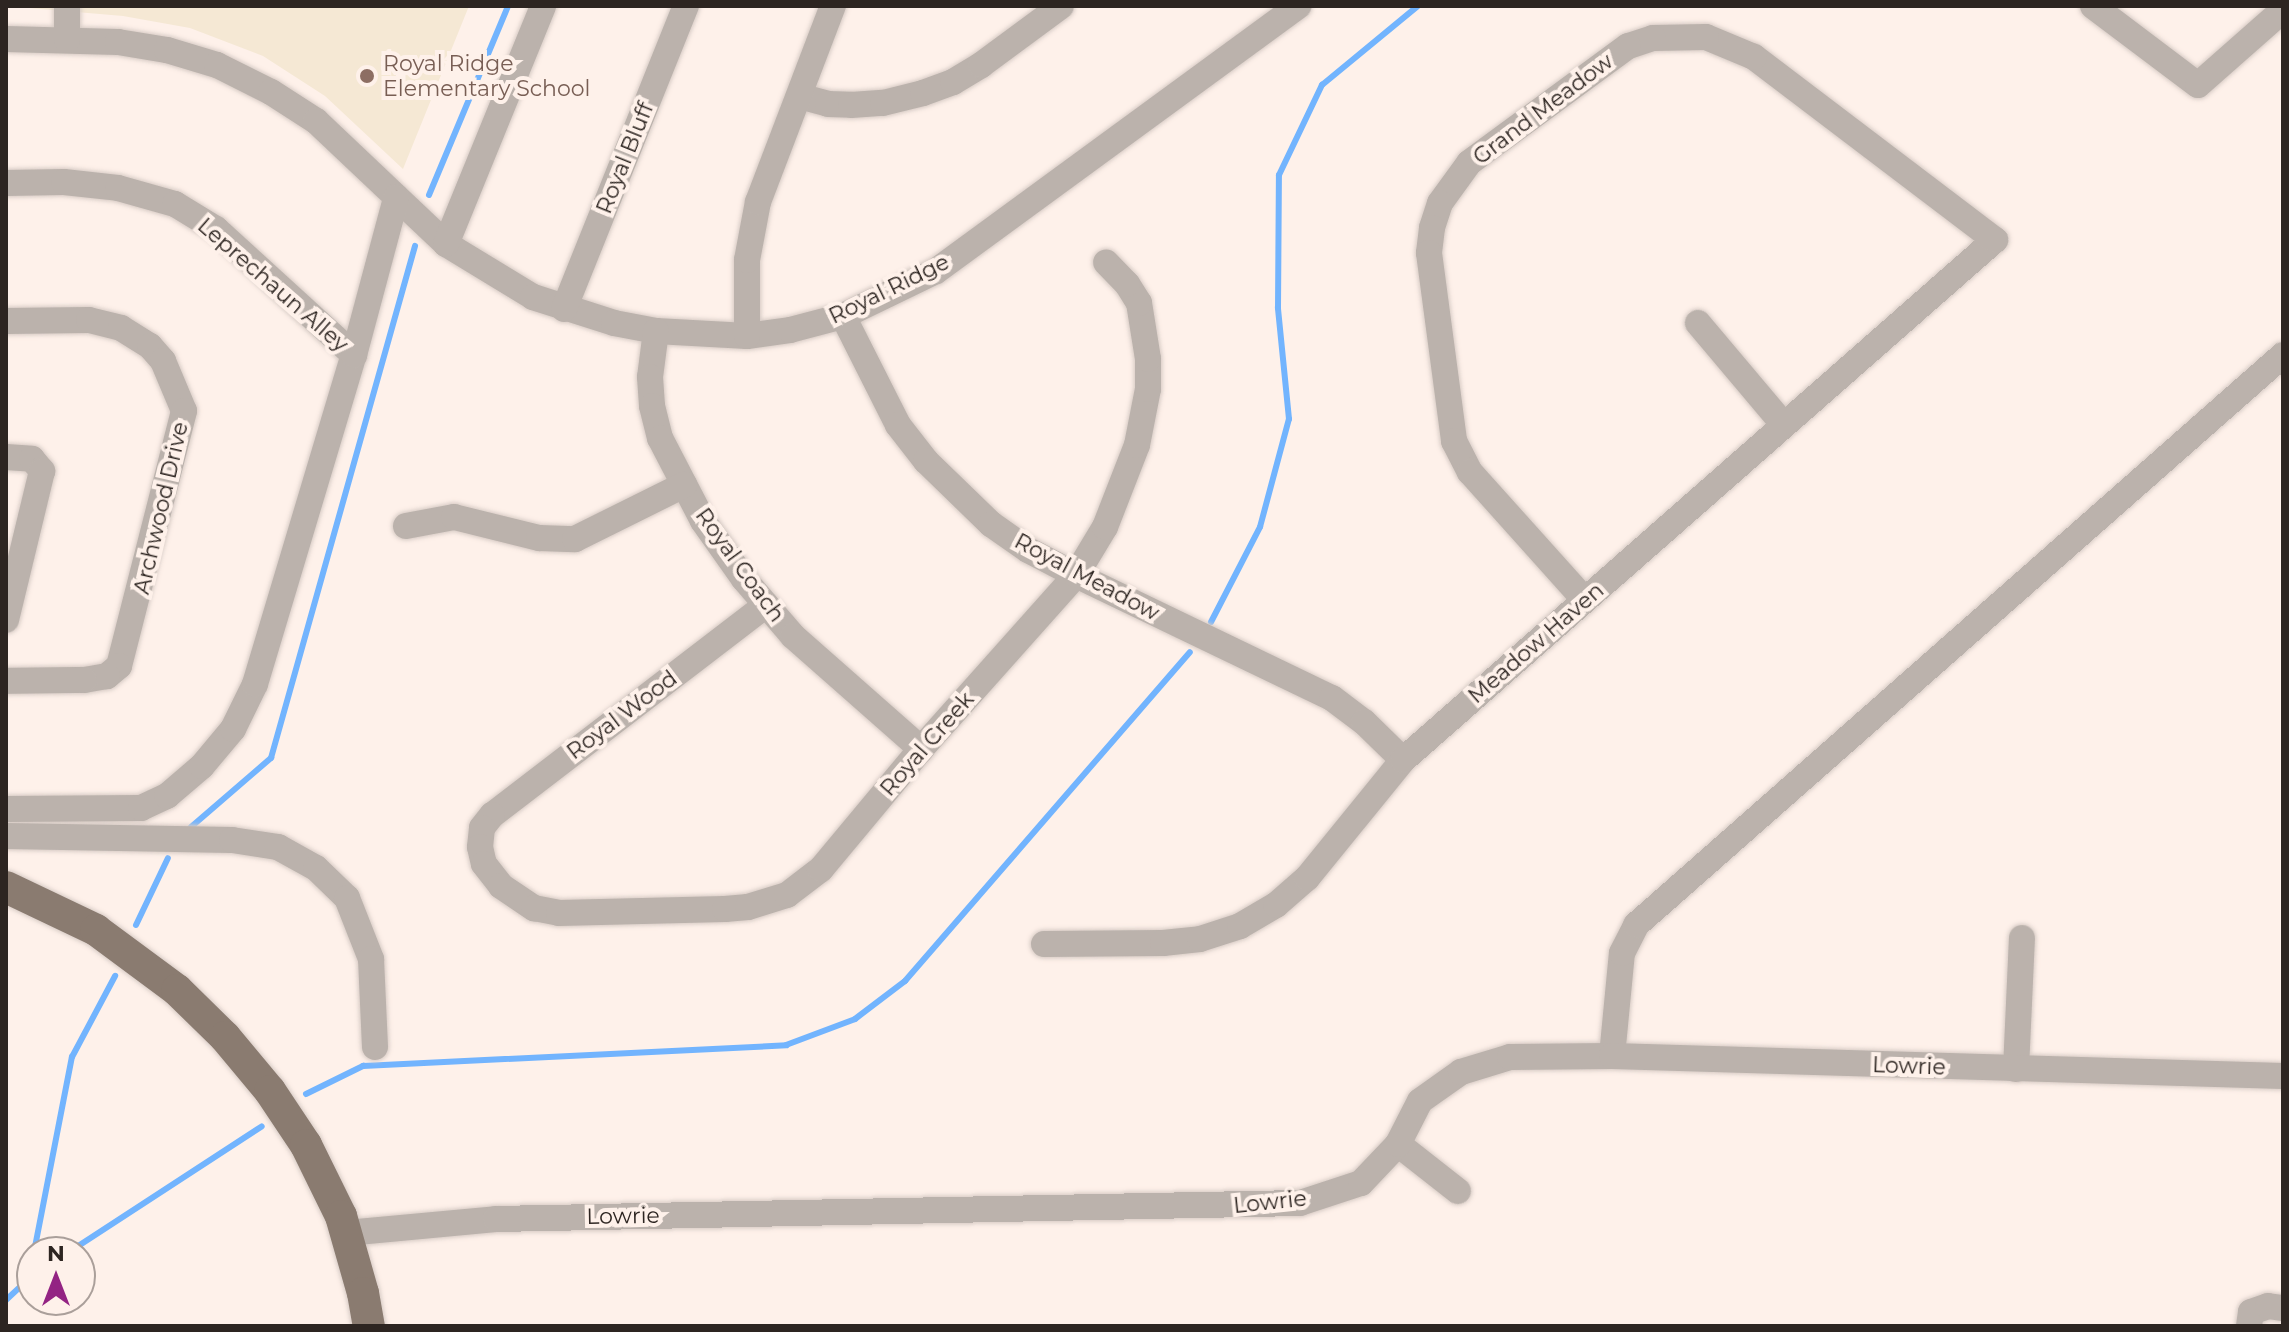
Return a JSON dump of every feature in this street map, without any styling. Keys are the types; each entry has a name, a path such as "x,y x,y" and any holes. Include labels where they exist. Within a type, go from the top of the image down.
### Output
{"main road":[{"path":"6,887 96,930 177,990 225,1037 270,1091 306,1145 346,1233 369,1326"}],"street":[{"path":"67,6 67,40"},
{"path":"446,244 543,6"},
{"name":"Royal Bluff","path":"564,309 686,6"},
{"path":"747,336 751,229 766,176 833,6"},
{"path":"799,96 828,104 851,105 883,103 923,93 953,82 981,65 1061,6"},
{"name":"Royal Ridge","path":"6,39 118,42 167,50 217,65 271,92 316,121 446,244 510,284 564,309 656,331 747,336 790,330 843,316 936,271 1298,6"},
{"path":"2093,6 2198,85 2283,10"},
{"name":"Grand Meadow","path":"1585,600 1470,472 1454,441 1429,253 1440,203 1469,163 1628,46 1666,36 1706,37 1754,57 1995,240"},
{"name":"Leprechaun Alley","path":"6,183 64,182 118,188 175,204 216,229 354,355"},
{"path":"6,809 141,808 167,796 202,766 233,729 255,684 354,355 396,198"},
{"name":"Meadow Haven","path":"1044,944 1180,942 1221,934 1276,905 1307,878 1403,760 1995,240"},
{"name":"Royal Creek","path":"482,828 480,847 484,864 501,886 534,908 559,913 748,907 787,895 806,883 1076,575 1105,527 1137,445 1148,389 1148,359 1139,303 1127,284 1106,262"},
{"name":"Royal Meadow","path":"843,316 898,425 926,461 991,524 1028,550 1076,575 1332,698 1364,722 1403,760"},
{"name":"Archwood Drive","path":"6,321 89,320 121,328 150,346 163,361 184,411 125,653 119,666 107,676 6,681"},
{"path":"1698,323 1784,425"},
{"name":"Royal Coach","path":"656,331 650,377 652,406 660,438 703,521 793,636 921,749"},
{"path":"1612,1056 1622,953 1636,925 2283,355"},
{"path":"6,457 32,459 42,471 6,620"},
{"path":"406,526 454,517 539,538 575,539 684,485"},
{"name":"Royal Wood","path":"482,828 512,799 766,605"},
{"path":"6,836 232,840 278,847 316,868 347,898 371,959 375,1047"},
{"path":"2016,1069 2022,938"},
{"name":"Lowrie","path":"346,1233 496,1219 1300,1203 1361,1183 1398,1144 1420,1101 1461,1072 1510,1057 1612,1056 2283,1076"},
{"path":"1398,1144 1458,1191"},
{"path":"2249,1326 2251,1312 2268,1306 2283,1308"}],"shaded area":[{"name":"Royal Ridge Elementary School","path":"6,6 469,6 403,169 325,96 263,56 190,28 123,16"}],"waterway":[{"path":"429,195 508,6"},
{"path":"1211,622 1260,527 1289,419 1278,308 1279,175 1322,85 1418,6"},
{"path":"191,827 271,758 415,246"},
{"path":"306,1094 363,1066 786,1045 855,1019 905,981 1190,652"},
{"path":"136,925 168,858"},
{"path":"37,1236 72,1057 115,976"},
{"path":"94,1236 262,1126"},
{"path":"6,1300 16,1291"}],"place":[{"name":"Royal Ridge Elementary School","path":"367,76"}]}
